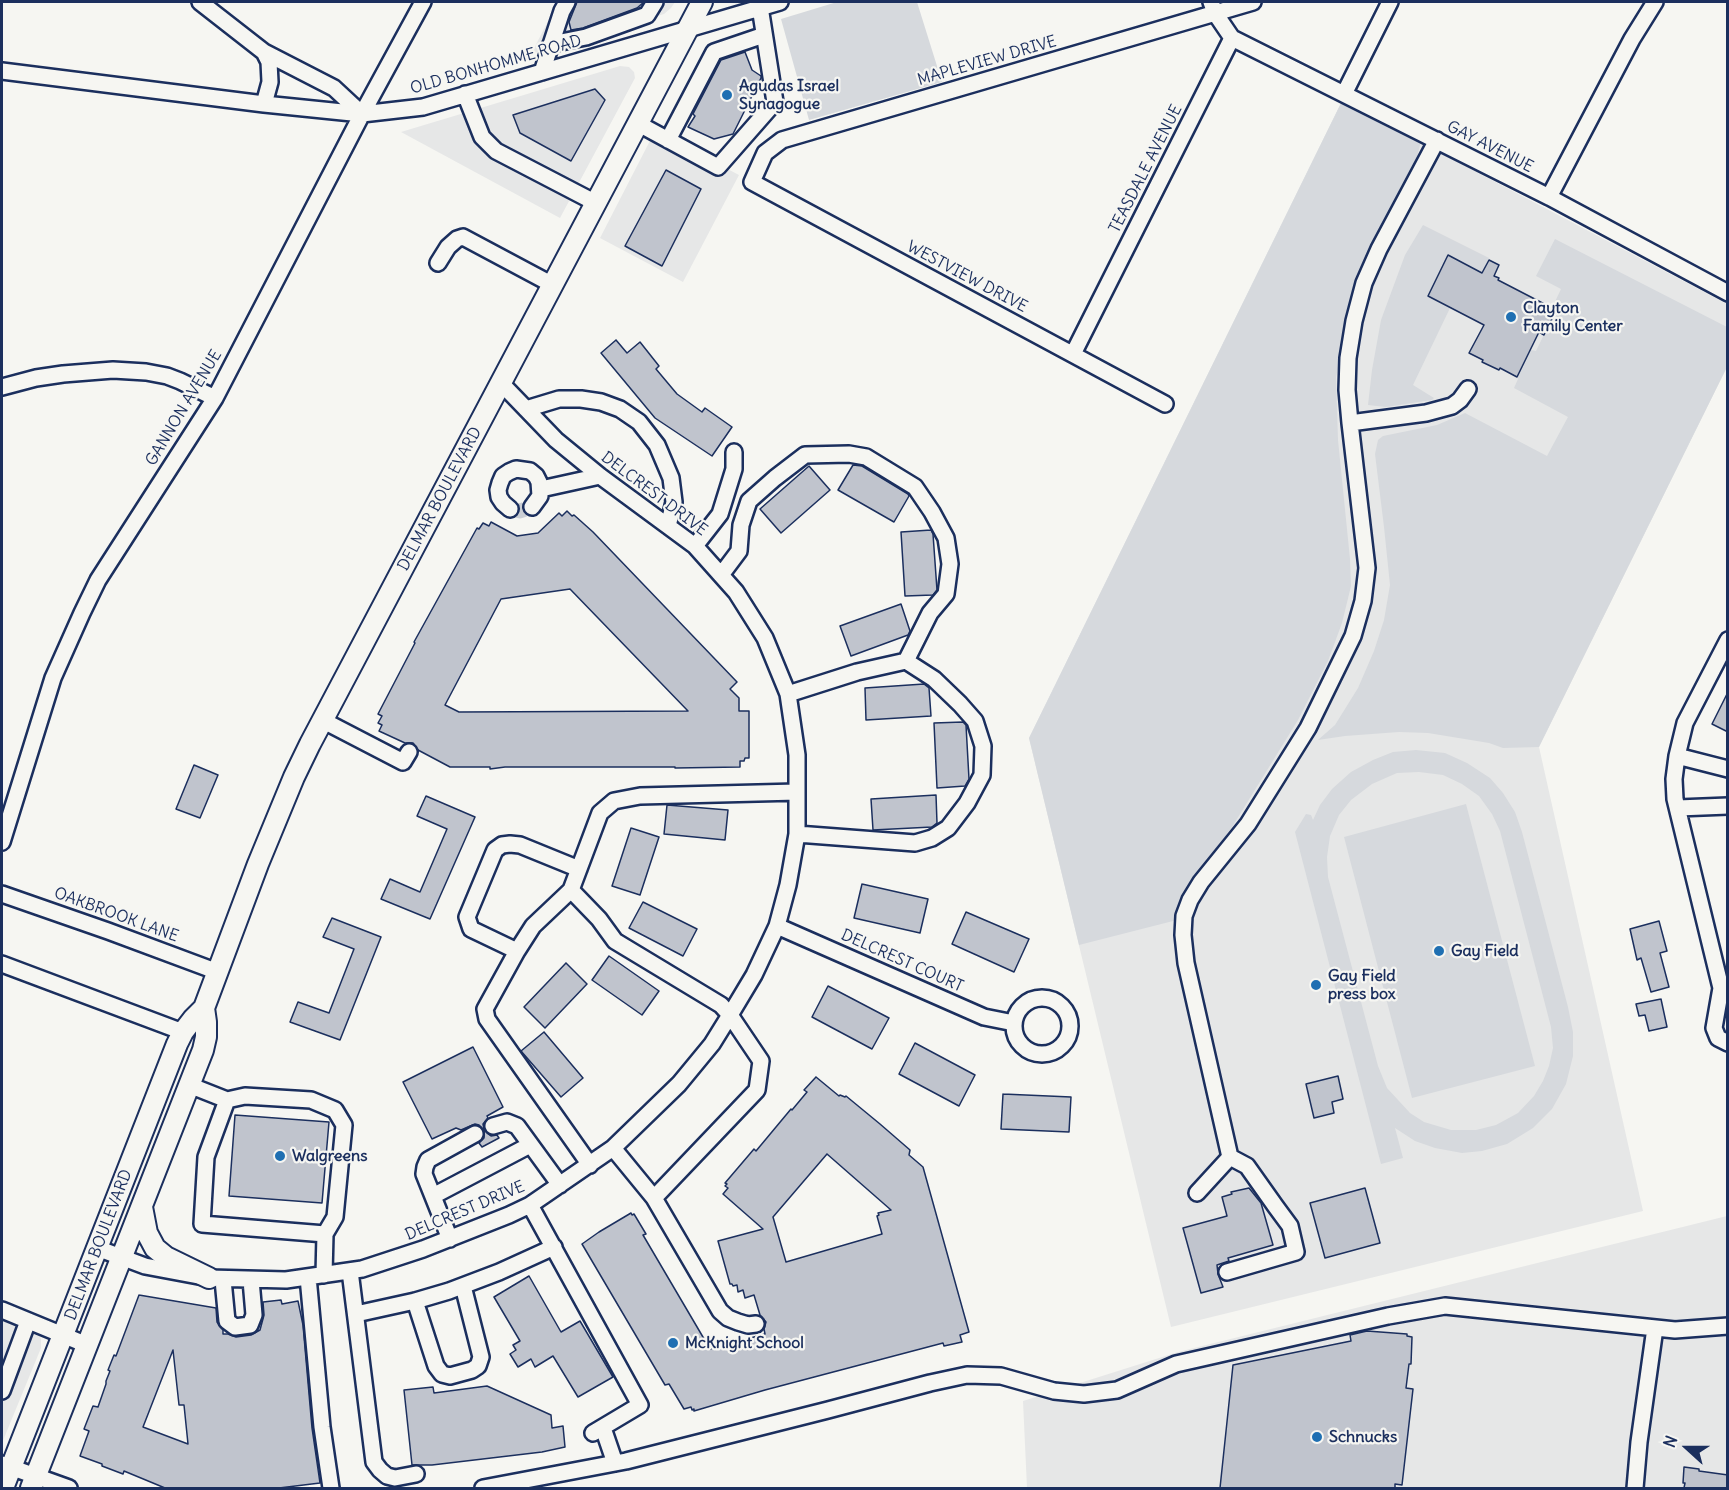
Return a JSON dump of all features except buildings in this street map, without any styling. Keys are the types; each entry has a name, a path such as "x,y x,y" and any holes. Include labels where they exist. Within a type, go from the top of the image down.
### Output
{"main road":[{"name":"DELMAR BOULEVARD","path":"3,1488 7,1465 63,1335 183,1032 204,1008 294,777 702,2"},
{"name":"DELMAR BOULEVARD","path":"33,1482 202,1050 206,1037 204,1008"},
{"path":"142,1207 147,1233 155,1248 166,1257 216,1279"}],"street":[{"path":"200,2 264,52 334,88 362,114"},
{"name":"GANNON AVENUE","path":"2,842 53,678 98,580 215,398 362,114 423,2"},
{"path":"542,72 567,2"},
{"name":"OLD BONHOMME ROAD","path":"2,71 362,114 423,107 780,2"},
{"name":"MAPLEVIEW DRIVE","path":"752,182 765,153 782,140 1213,7 1253,2"},
{"path":"1344,94 1390,2"},
{"path":"1549,197 1632,39 1655,2"},
{"path":"1213,7 1233,38"},
{"path":"551,44 586,37 651,8"},
{"path":"639,43 651,8"},
{"path":"637,123 718,167 775,102 760,8"},
{"path":"668,140 714,52 764,35"},
{"name":"GAY AVENUE","path":"1233,38 1549,197 1728,293"},
{"name":"TEASDALE AVENUE","path":"1073,354 1233,38"},
{"path":"264,52 269,62 270,76 264,104"},
{"path":"465,94 482,137 496,151 596,203"},
{"path":"1227,1272 1296,1252 1290,1226 1247,1166 1230,1156 1186,963 1183,935 1184,916 1201,882 1248,825 1308,728 1353,636 1363,601 1367,568 1347,390 1348,358 1354,321 1364,283 1389,229 1437,140"},
{"name":"WESTVIEW DRIVE","path":"752,182 1165,404"},
{"path":"438,263 448,247 463,237 553,285"},
{"path":"2,387 36,378 113,370 167,376 215,398"},
{"name":"DELCREST DRIVE","path":"97,1248 121,1258 165,1270 216,1279 286,1280 362,1269 450,1239 530,1205 613,1148 679,1084 712,1044 730,1015 754,975 777,926 788,885 797,834 797,755 788,694 765,638 736,592 695,546 600,476 556,440 501,383"},
{"path":"1350,423 1426,413 1452,406 1468,389"},
{"path":"526,409 559,399 581,399 601,402 620,409 639,422 657,445 671,478 674,502 668,526"},
{"path":"695,546 720,514 734,469 734,452"},
{"path":"721,575 739,551 741,525 749,501 775,478 805,455 849,454 866,457 915,487 946,538 950,564 946,594 930,614 906,661"},
{"path":"510,509 499,497 498,490 503,476 516,469 530,471 539,482 541,489 537,502 532,507"},
{"path":"541,489 600,476"},
{"path":"1728,640 1685,723 1674,779 1678,808 1724,991 1714,1028 1718,1038 1728,1043"},
{"path":"788,694 857,672 906,661 934,679 960,704 975,722 983,746 982,775 967,803 948,828 932,838 915,843 797,834"},
{"path":"322,720 403,762 409,752"},
{"path":"1677,756 1728,769"},
{"path":"590,1165 487,1019 485,1009 517,951 533,926 571,890 600,813 614,801 640,796 797,792"},
{"path":"1678,808 1728,806"},
{"path":"517,951 471,929 467,917 495,850 502,845 520,845 579,869"},
{"path":"571,890 599,919 615,940 721,1005 761,1061 757,1090 654,1198"},
{"name":"OAKBROOK LANE","path":"2,894 218,972"},
{"name":"DELCREST COURT","path":"777,926 984,1017 1014,1023"},
{"path":"2,964 183,1032"},
{"path":"189,1085 227,1100 245,1096 311,1100 335,1110 344,1125 335,1217 325,1234 324,1275"},
{"path":"227,1100 206,1157 202,1224 325,1234"},
{"path":"493,1126 507,1122 516,1126 560,1185"},
{"path":"450,1239 424,1174 424,1167 429,1160 475,1134"},
{"path":"433,1196 530,1145"},
{"path":"613,1148 654,1198 720,1311 728,1318 738,1322 748,1325 756,1324"},
{"path":"1197,1193 1230,1156"},
{"path":"530,1205 640,1405 598,1431 615,1463"},
{"path":"356,1314 415,1301 463,1286 554,1247"},
{"path":"350,1271 374,1462 380,1470 395,1478 416,1474"},
{"path":"308,1277 322,1427 331,1488"},
{"path":"216,1279 226,1321 235,1327 250,1325 254,1315 251,1280"},
{"path":"415,1301 436,1366 442,1374 450,1376 472,1370 478,1366 481,1357 463,1286"},
{"path":"483,1488 615,1463 967,1375 1001,1376 1054,1391 1084,1394 1117,1390 1176,1364 1388,1316 1445,1306 1675,1330 1728,1326"},
{"path":"2,1310 87,1345"},
{"path":"2,1391 28,1321"},
{"path":"1635,1488 1655,1328"},
{"path":"7,1465 33,1482 69,1488"}],"shaded area":[{"path":"558,2 675,2 664,14 531,54"},
{"path":"837,2 917,2 942,82 809,120 781,19"},
{"path":"620,66 629,67 634,72 635,78 560,218 401,132"},
{"path":"1342,101 1727,304 1727,367 1539,747 1643,1211 1171,1327 1029,738"},
{"path":"1342,101 1421,141 1416,161 1419,163 1351,310 1336,377 1338,440 1351,586 1342,623 1328,661 1298,720 1232,827 1185,890 1177,920 1079,945 1029,738"},
{"path":"655,131 739,175 683,282 600,238"},
{"path":"1423,225 1489,258 1482,273 1448,256 1428,296 1450,308 1413,385 1434,398 1386,407 1368,405 1381,320 1405,255"},
{"path":"1555,239 1727,327 1727,367 1539,747 1503,748 1489,743 1428,733 1399,732 1318,740 1335,725 1358,688 1384,620 1390,585 1375,454 1378,440 1383,436 1437,425 1465,413 1547,456 1568,417 1514,388 1531,350 1536,351 1556,310 1552,308 1561,289 1536,276"},
{"path":"1416,750 1445,753 1467,763 1490,778 1515,812 1568,1007 1573,1032 1573,1056 1566,1084 1552,1109 1533,1128 1507,1144 1482,1151 1462,1153 1435,1148 1415,1141 1395,1128 1403,1158 1381,1164 1295,832 1306,814 1311,815 1313,820 1320,805 1332,789 1351,772 1393,752","holes":["1419,772 1443,775 1479,796 1492,814 1500,831 1551,1027 1553,1048 1549,1066 1534,1096 1518,1113 1496,1125 1476,1130 1451,1130 1424,1122 1410,1113 1387,1088 1378,1066 1328,877 1327,857 1330,836 1339,815 1351,800 1372,784 1397,773"]},
{"name":"Gay Field","path":"1466,804 1535,1066 1412,1098 1344,837"},
{"path":"1727,1216 1727,1488 1027,1488 1023,1401 1178,1352"},
{"path":"2,1317 37,1331 41,1339 41,1348 2,1443"}],"tunnel":[{"path":"510,509 520,511 532,507"}],"place":[{"name":"Agudas Israel Synagogue","path":"727,95"},
{"name":"Clayton Family Center","path":"1511,317"},
{"name":"Gay Field","path":"1439,951"},
{"name":"Gay Field press box","path":"1316,985"},
{"name":"Walgreens","path":"280,1156"},
{"name":"McKnight School","path":"673,1343"},
{"name":"Schnucks","path":"1317,1437"}]}
